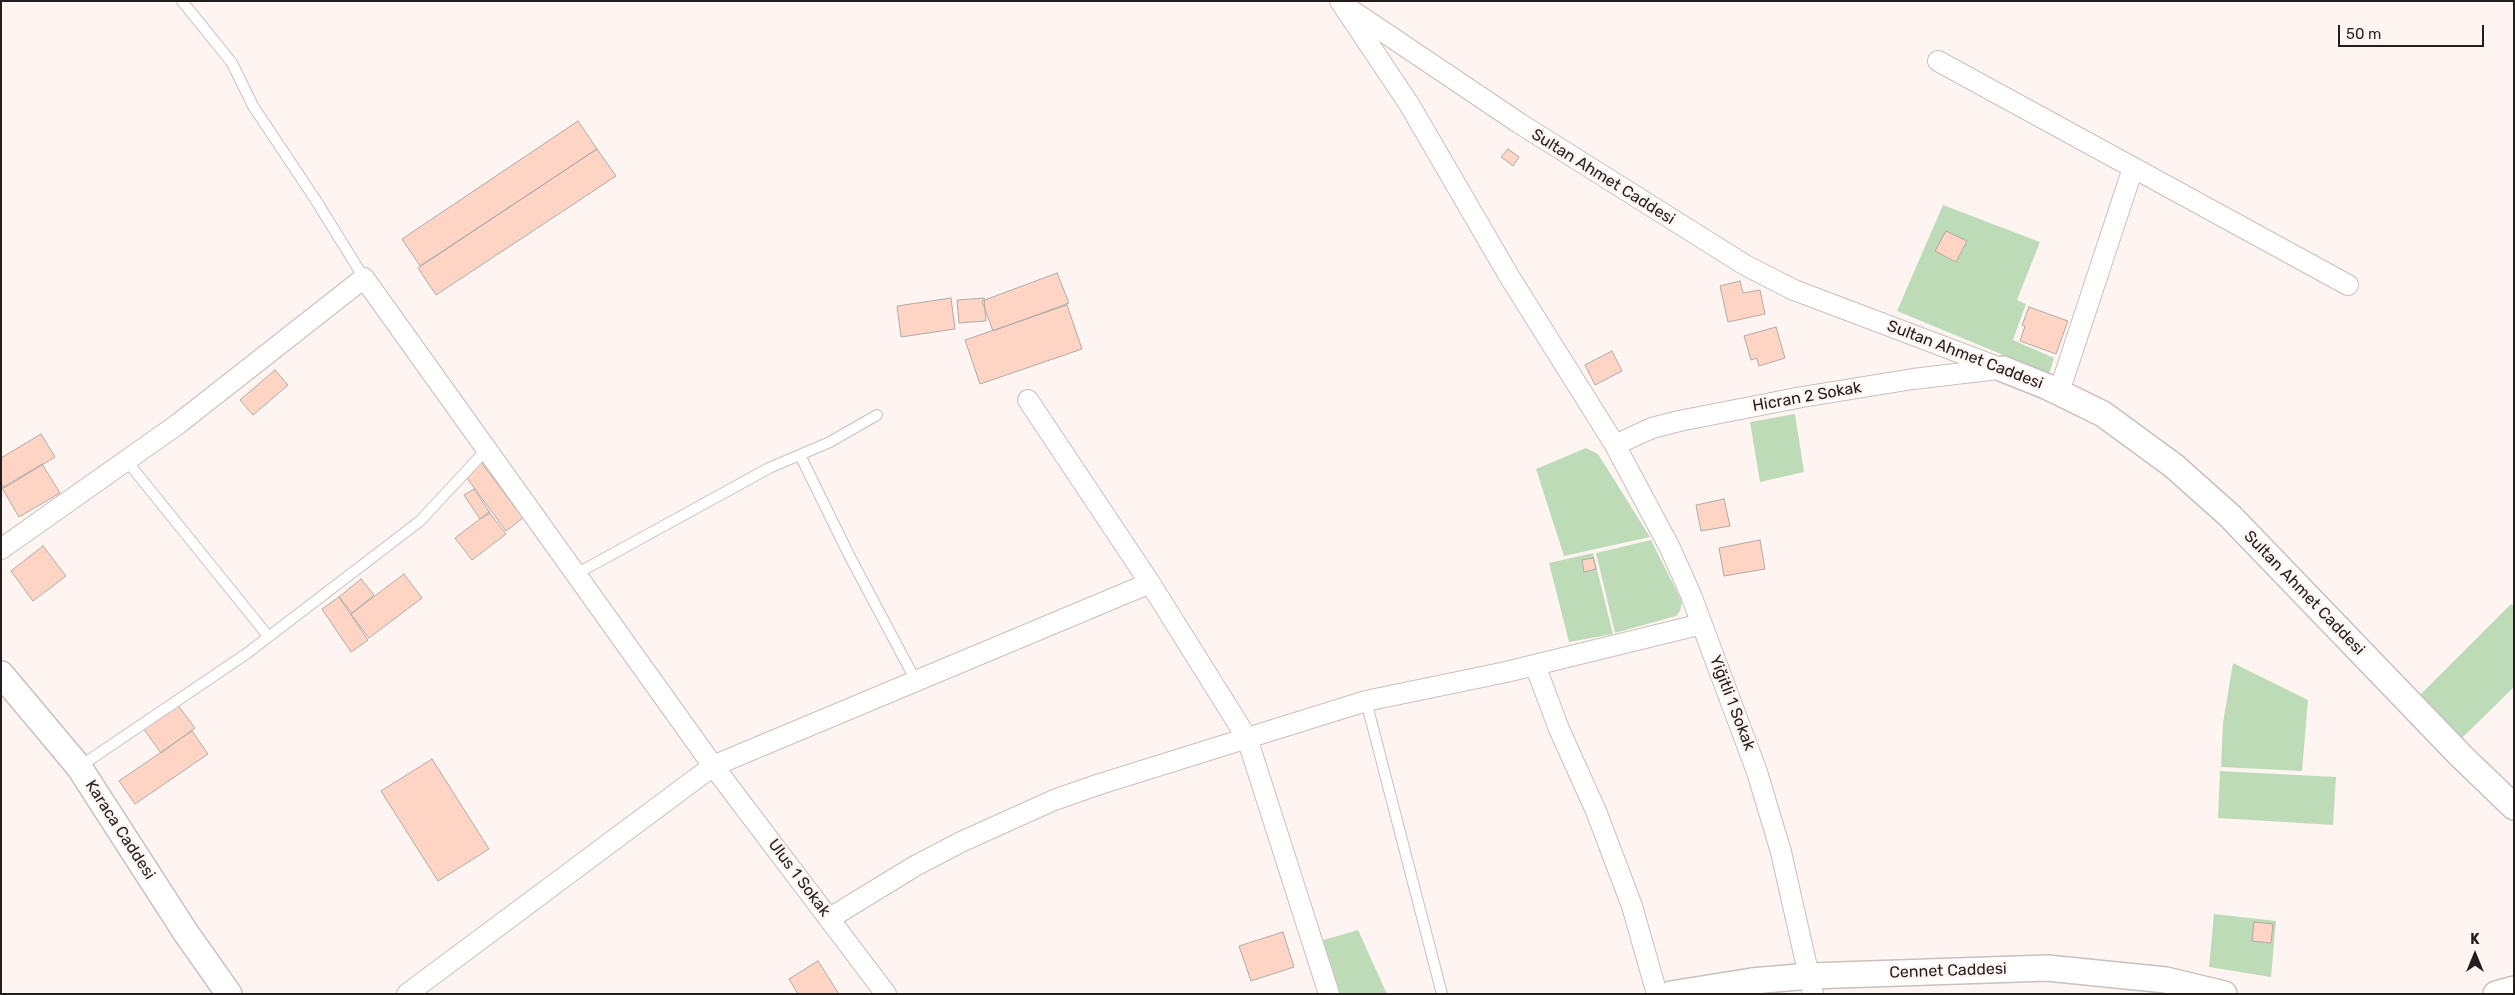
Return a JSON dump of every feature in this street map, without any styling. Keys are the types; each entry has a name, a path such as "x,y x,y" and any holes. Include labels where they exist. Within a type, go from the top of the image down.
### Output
{"street":[{"name":"Sultan Ahmet Caddesi","path":"1340,2 1510,118 1745,265 1794,290 2003,369 2059,392 2103,414 2174,466 2230,516 2461,756 2512,802"},
{"name":"Yiğitli 1 Sokak","path":"1340,2 1409,104 1509,276 1615,445 1670,548 1702,624 1758,772 1781,852 1812,985"},
{"path":"1938,61 2348,285"},
{"path":"2059,392 2133,168"},
{"name":"Ulus 1 Sokak","path":"364,278 712,764 886,994"},
{"path":"1,549 178,424 364,278"},
{"name":"Hicran 2 Sokak","path":"1615,445 1652,428 1698,417 1913,379 2003,369"},
{"path":"1028,400 1150,583 1246,738 1329,994"},
{"path":"407,994 712,764 1150,583"},
{"path":"830,918 915,866 1007,819 1100,784 1366,701 1535,665 1702,624"},
{"path":"1535,665 1559,729 1596,811 1632,906 1657,994"},
{"name":"Karaca Caddesi","path":"1,674 79,767 186,933 229,994"},
{"name":"Cennet Caddesi","path":"1672,994 1752,981 1812,985 2047,968 2166,980 2224,994"},
{"path":"2496,994 2514,989"}],"lane":[{"path":"182,1 232,63 253,106 364,278"},
{"path":"576,574 769,468 830,442 878,415"},
{"path":"79,767 268,636 420,521 486,450"},
{"path":"800,455 850,557 916,680"},
{"path":"126,460 268,636"},
{"path":"1366,701 1442,994"}],"green space":[{"path":"1943,205 2040,242 2017,300 2026,304 2013,340 2054,358 2049,374 1897,311"},
{"path":"1795,414 1804,472 1760,482 1750,422"},
{"path":"1586,448 1598,454 1650,537 1564,556 1536,469"},
{"path":"1651,540 1682,602 1680,611 1676,616 1615,633 1596,553"},
{"path":"1593,553 1613,634 1569,642 1549,563"},
{"path":"2511,604 2514,606 2514,687 2460,740 2420,695"},
{"path":"2233,663 2308,700 2302,771 2221,767 2223,723"},
{"path":"2220,771 2336,777 2333,825 2218,818"},
{"path":"2214,914 2276,921 2271,977 2209,967"},
{"path":"1358,930 1387,994 1337,994 1320,941"}],"building":[{"path":"578,121 597,149 420,266 402,239"},
{"path":"597,149 616,176 436,295 418,268"},
{"path":"1508,149 1519,157 1513,166 1501,157"},
{"path":"1946,231 1967,241 1956,262 1935,251"},
{"path":"1057,273 1069,303 993,331 982,301"},
{"path":"1740,281 1743,293 1760,290 1765,314 1728,322 1720,286"},
{"path":"951,298 955,329 901,337 897,306"},
{"path":"984,298 986,321 959,323 957,300"},
{"path":"1067,305 1082,349 980,384 965,340"},
{"path":"2029,307 2068,321 2056,354 2020,341 2025,326 2022,325"},
{"path":"1776,327 1785,358 1759,366 1757,358 1751,360 1744,336"},
{"path":"1612,351 1622,371 1595,385 1585,365"},
{"path":"275,370 288,385 253,415 240,400"},
{"path":"41,434 55,457 4,488 1,483 1,458"},
{"path":"481,462 523,518 506,531 464,474"},
{"path":"42,464 60,493 19,517 2,488"},
{"path":"474,489 490,513 480,519 464,495"},
{"path":"1724,499 1730,526 1701,531 1696,505"},
{"path":"489,512 506,534 472,560 455,538"},
{"path":"1760,540 1765,569 1724,576 1719,548"},
{"path":"43,546 66,576 33,601 11,571"},
{"path":"1593,558 1596,569 1584,572 1582,560"},
{"path":"404,574 422,598 369,638 351,614"},
{"path":"361,579 374,595 352,613 339,597"},
{"path":"339,597 368,640 351,652 322,609"},
{"path":"177,704 195,728 161,753 143,728"},
{"path":"192,731 208,754 135,804 119,781"},
{"path":"432,759 489,849 438,881 381,791"},
{"path":"2254,922 2273,924 2271,943 2252,941"},
{"path":"1283,932 1294,967 1251,981 1239,946"},
{"path":"818,961 839,994 798,994 789,979"}]}
